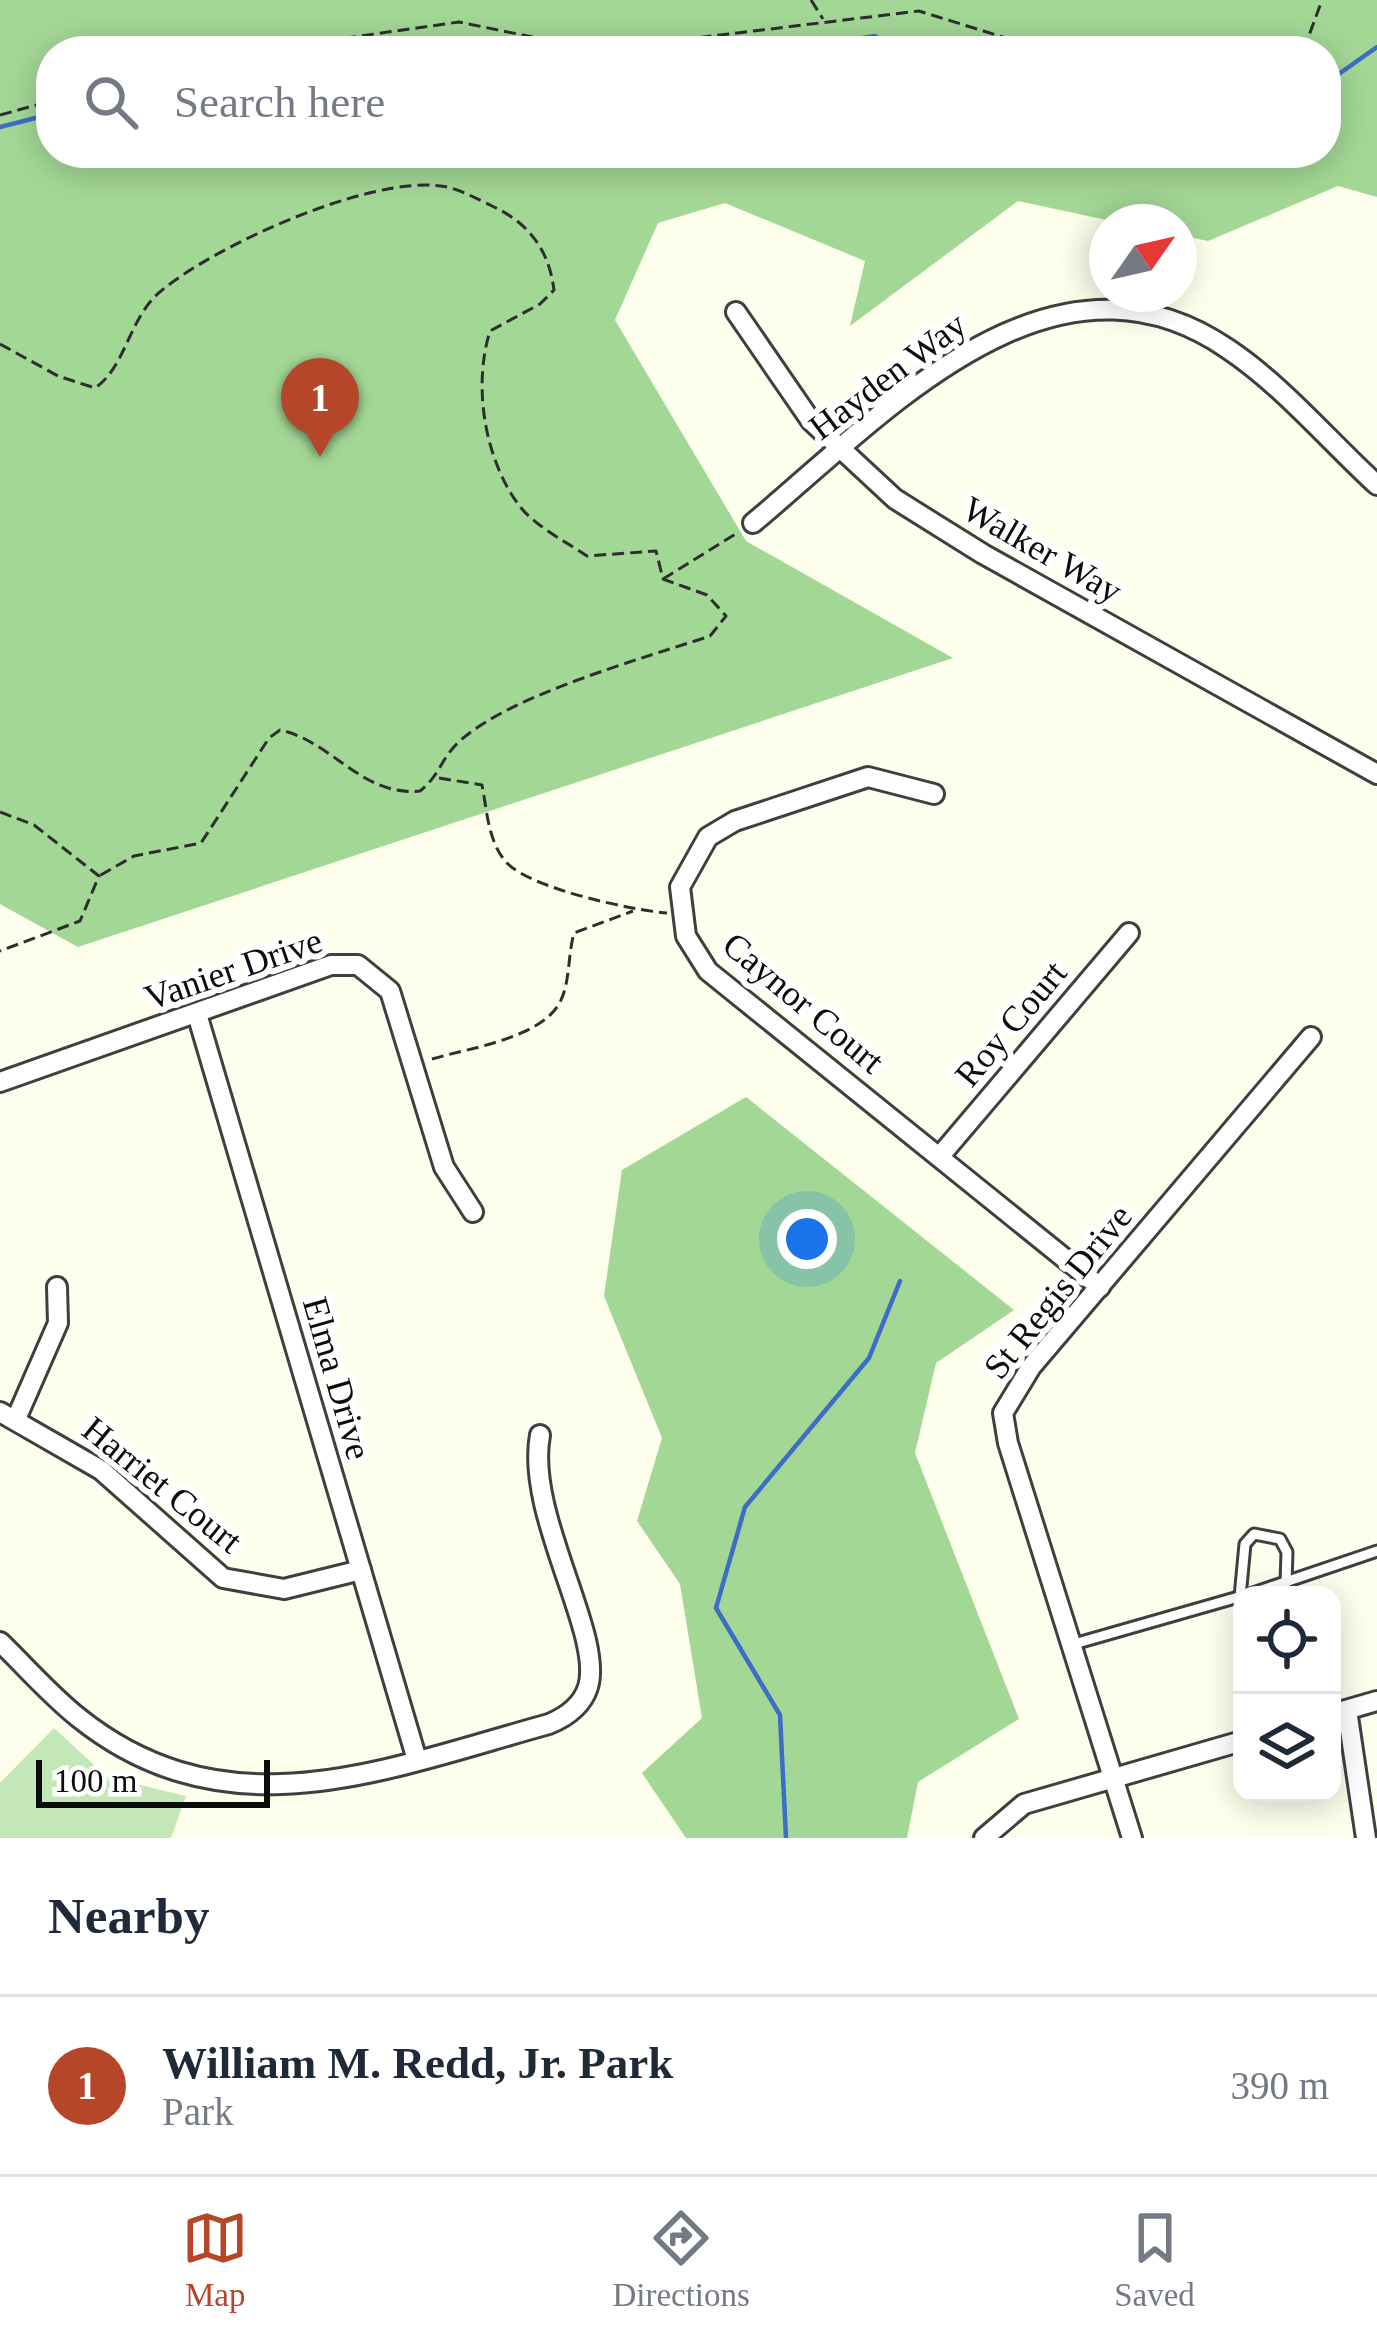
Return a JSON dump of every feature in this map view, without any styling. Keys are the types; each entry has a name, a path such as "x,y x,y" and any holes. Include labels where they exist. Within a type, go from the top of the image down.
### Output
{"street":[{"name":"Hayden Way","path":"753,523 992,336 1027,320 1103,311 1148,316 1228,349 1377,485"},
{"name":"Walker Way","path":"736,312 793,397 839,452 895,499 983,554 1377,774"},
{"name":"Caynor Court","path":"934,794 868,777 734,821 708,837 680,887 681,914 694,954 1100,1287"},
{"name":"Roy Court","path":"940,1156 1130,933"},
{"name":"Vanier Drive","path":"0,1082 331,965 358,965 390,992 444,1167 472,1212"},
{"name":"Elma Drive","path":"197,1014 417,1760"},
{"name":"St Regis Drive","path":"1132,1838 1007,1443 1003,1413 1030,1367 1311,1037"},
{"path":"8,1415 58,1323 57,1287"},
{"name":"Harriet Court","path":"8,1415 101,1470 192,1556 224,1577 284,1588 361,1570"},
{"path":"0,1642 98,1732 149,1760 187,1773 256,1785 315,1786 559,1720 576,1707 588,1686 589,1660 536,1483 540,1435"},
{"path":"1341,1711 1377,1701"},
{"path":"1341,1721 1366,1838"},
{"path":"984,1838 1024,1804 1233,1744"}],"lane":[{"path":"1243,1586 1245,1544 1254,1534 1280,1539 1287,1552 1286,1583"},
{"path":"1276,1586 1377,1551"},
{"path":"1074,1644 1233,1599"}],"path":[{"path":"811,0 823,19"},
{"path":"1308,36 1322,0"},
{"path":"731,36 823,19 919,10 1001,36"},
{"path":"361,36 459,22 528,36"},
{"path":"0,115 36,105"},
{"path":"0,344 58,376 94,388 110,378 128,332 154,296 211,253 400,186 444,186 516,218 548,253 554,290 540,304 490,332 480,363 480,398 519,504 587,556 656,551 663,579"},
{"path":"663,579 753,523"},
{"path":"0,951 80,921 99,876 134,856 201,843 268,738 280,730 306,736 378,787 420,791 437,778 453,748 488,723 559,689 710,636 726,616 707,595 663,579"},
{"path":"437,778 482,785 493,836 509,864 635,911 681,914"},
{"path":"0,812 34,825 99,876"},
{"path":"413,1065 514,1035 554,1013 564,994 574,933 635,911"}],"green space":[{"path":"0,0 1377,0 1377,197 1338,186 1208,241 1197,239 1197,204 1089,204 1089,216 1018,201 850,326 865,261 725,203 658,223 615,320 746,541 953,658 78,947 0,904"},
{"path":"746,1097 1014,1310 936,1363 915,1453 1019,1719 918,1782 907,1838 686,1838 642,1773 702,1718 680,1584 637,1521 662,1438 604,1296 622,1170"},
{"path":"54,1728 107,1777 186,1796 171,1838 0,1838 0,1783"}],"waterway":[{"path":"1341,72 1377,47"},
{"path":"0,127 36,118"},
{"path":"786,1838 780,1715 716,1608 745,1507 869,1358 900,1281"}],"place":[{"name":"William M. Redd, Jr. Park","path":"320,457"}]}
